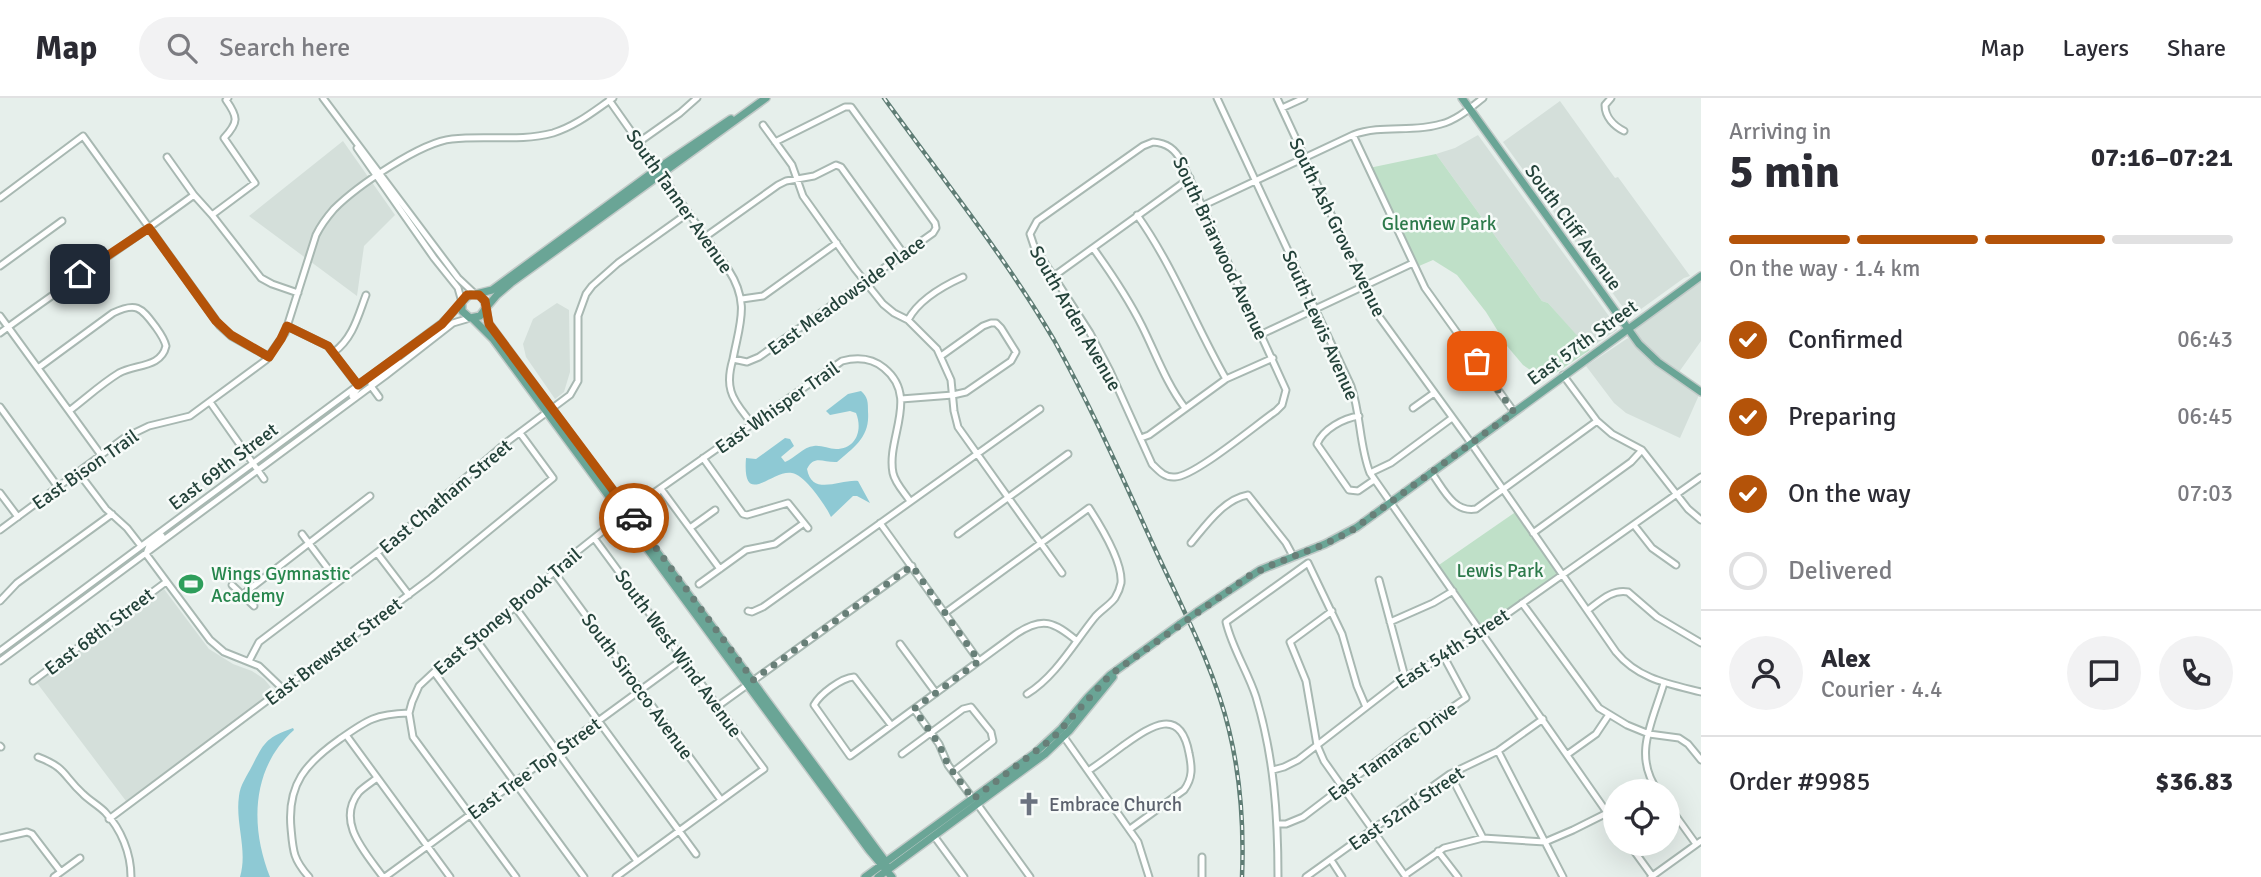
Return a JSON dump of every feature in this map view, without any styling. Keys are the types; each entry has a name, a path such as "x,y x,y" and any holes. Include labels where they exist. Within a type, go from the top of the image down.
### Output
{"main road":[{"path":"765,98 492,289 467,295 462,303 462,311 493,339 550,411 886,869"},
{"name":"South Cliff Avenue","path":"1462,98 1628,329 1653,358 1701,392"},
{"path":"471,318 480,316 502,290 659,172"},
{"name":"East 57th Street","path":"865,877 886,869 934,836 1053,738 1103,681 1180,624 1249,576 1351,531 1701,276"},
{"path":"475,294 483,298 489,324 550,411"},
{"name":"East 57th Street","path":"878,877 975,802 1030,766 1064,737 1110,680 1131,660"}],"street":[{"path":"212,215 255,183 224,138 235,123 236,114 226,100 228,98"},
{"path":"323,98 458,288 462,303"},
{"path":"639,142 697,98"},
{"name":"South Lewis Avenue","path":"1217,98 1357,403 1362,448 1370,473 1603,807"},
{"name":"South Ash Grove Avenue","path":"1278,98 1364,287 1384,324 1471,443 1616,652 1643,675 1701,692"},
{"path":"1282,108 1304,98"},
{"path":"1202,206 1353,135 1378,128 1417,128 1441,124 1483,98"},
{"path":"1611,98 1605,105 1606,113 1614,125 1624,131"},
{"name":"South Tanner Avenue","path":"611,99 733,277 742,299"},
{"name":"East Bison Trail","path":"0,530 139,429 184,418 210,402 269,357 287,326 316,235 325,220 340,204 379,175 414,152 450,139 530,138 562,130 611,99"},
{"name":"East Meadowside Place","path":"733,359 747,362 755,360 933,233 936,228 936,223 851,107 845,107 775,142"},
{"path":"763,125 792,165 803,196 883,304 908,320 928,338 941,356 949,373 958,427 1062,573"},
{"path":"1353,135 1429,295 1514,412"},
{"path":"0,198 83,136 220,326 269,357"},
{"name":"South Briarwood Avenue","path":"1030,234 1037,221 1143,146 1153,142 1164,143 1177,153 1190,178 1273,358"},
{"path":"167,158 261,278 298,293"},
{"path":"705,237 778,185 814,176 838,165 904,253"},
{"path":"379,175 458,278 475,294"},
{"path":"1054,276 1190,178"},
{"path":"0,333 194,195"},
{"name":"East Chatham Street","path":"249,661 259,642 377,553 520,433 570,395 577,386 578,316 586,294 618,263 688,213"},
{"path":"1138,215 1166,258 1210,353 1226,379"},
{"path":"0,266 62,220"},
{"name":"South Arden Avenue","path":"1030,234 1034,246 1105,362 1152,464 1163,475 1177,478 1193,471 1282,405 1285,385 1273,358"},
{"path":"752,424 731,391 730,373 742,299 763,296 837,243"},
{"path":"1093,248 1125,294 1171,387 1185,408"},
{"path":"1262,334 1413,263"},
{"path":"908,320 914,310 962,277"},
{"path":"334,352 352,331 366,295"},
{"name":"East 69th Street","path":"0,661 168,537 358,385 447,319 462,303"},
{"path":"38,369 113,313 131,306 144,310 166,346 160,358 121,372 69,411"},
{"path":"0,316 101,455"},
{"path":"255,467 322,422 453,323 471,318"},
{"path":"910,501 896,481 892,469 901,399 953,395 972,389 1011,361 1015,356 1015,349 999,325 991,323 941,356"},
{"path":"287,326 322,341 334,352 358,385 357,392 328,414 322,422"},
{"path":"379,397 371,386 371,381 413,345"},
{"path":"1141,438 1226,379 1273,358"},
{"name":"East Whisper Trail","path":"627,514 653,499 661,489 703,458 839,362 868,360 885,369 897,384 901,399"},
{"path":"1563,375 1597,421 1612,434 1642,450 1676,495 1701,520"},
{"path":"1413,408 1434,394"},
{"path":"210,402 264,479"},
{"path":"0,407 58,487"},
{"path":"748,611 763,607 1040,409"},
{"path":"1359,416 1338,423 1322,435 1317,444 1349,490 1358,491 1374,480"},
{"path":"1370,473 1391,463 1452,418"},
{"path":"1431,472 1454,504 1466,509 1476,509 1597,421"},
{"name":"East Brewster Street","path":"110,818 438,573 553,478 520,433"},
{"path":"1533,533 1631,462 1642,450"},
{"path":"958,534 1068,454"},
{"path":"703,458 743,514 786,502 808,528"},
{"name":"East 69th Street","path":"0,651 141,546 255,467"},
{"path":"78,472 141,546"},
{"name":"East 54th Street","path":"1273,770 1298,760 1405,677 1444,657 1481,632 1701,477"},
{"path":"661,489 720,569"},
{"path":"0,493 18,517"},
{"path":"1191,543 1213,516 1240,497 1248,495 1293,556"},
{"path":"242,595 370,496"},
{"path":"945,613 1089,508 1101,526 1119,568 1121,584 1114,600 1096,616 1043,683 1027,694"},
{"path":"690,528 715,510"},
{"path":"0,601 17,583 111,514"},
{"name":"East Stoney Brook Trail","path":"409,713 419,686 434,672 515,607 594,538 627,514"},
{"path":"173,523 169,530 149,546 146,554 203,632 215,644 224,652 265,670 282,688"},
{"path":"699,584 746,550 775,544 804,523"},
{"path":"880,523 979,661"},
{"path":"1634,525 1652,548 1676,565"},
{"path":"302,534 338,582"},
{"name":"South West Wind Avenue","path":"594,538 764,769 721,800"},
{"path":"377,553 409,595"},
{"path":"1278,877 1278,824 1273,770 1255,694 1226,622 1308,563 1348,650 1357,685 1367,707"},
{"path":"718,706 912,566"},
{"name":"South Sirocco Avenue","path":"554,572 721,800"},
{"path":"1379,580 1405,677"},
{"name":"East 68th Street","path":"33,681 166,582"},
{"path":"232,585 254,606"},
{"path":"1390,622 1453,591"},
{"path":"1588,610 1613,593 1628,592 1657,617 1701,643"},
{"path":"1522,603 1591,700 1608,716 1649,734 1679,738 1692,748 1701,760"},
{"path":"515,607 696,854"},
{"path":"1332,611 1290,642 1306,681 1317,745 1324,761 1406,876 1438,852 1483,838 1545,842 1603,815"},
{"path":"891,725 856,678 847,677 817,699 814,705 850,756 1023,630 1041,623 1060,627 1077,641"},
{"path":"475,638 637,861"},
{"path":"900,644 936,693"},
{"name":"East Tamarac Drive","path":"1278,824 1286,824 1303,817 1416,731 1466,698 1444,657"},
{"name":"East Tree Top Street","path":"384,877 683,659"},
{"path":"434,672 584,877"},
{"path":"1650,779 1644,753 1664,683"},
{"path":"902,754 962,709 969,707 975,710 992,734 992,743 953,772"},
{"path":"914,709 931,732 953,772 1030,877"},
{"path":"309,877 296,862 293,852 291,800 300,776 310,762 368,719 386,714 409,713 414,737 516,877"},
{"path":"1568,754 1596,734 1608,716"},
{"name":"East 52nd Street","path":"1306,877 1450,774 1498,751 1543,719"},
{"path":"1088,771 1155,724 1173,726 1183,735 1192,767 1189,783 1184,790 1130,829"},
{"path":"346,735 450,877"},
{"path":"1064,737 1130,829 1142,849 1149,877"},
{"path":"1498,751 1563,877"},
{"path":"38,757 63,770 84,795 110,818 122,838 131,867 131,877"},
{"path":"1450,774 1483,838"},
{"path":"377,778 360,792 351,808 351,823 356,839 384,877"},
{"path":"616,877 721,800"},
{"path":"1638,856 1653,877 1699,843 1680,819"},
{"path":"0,838 27,832 32,834 61,872"},
{"path":"934,836 964,877"},
{"path":"1438,852 1458,877"},
{"path":"1202,857 1202,877"},
{"path":"54,877 80,858"},
{"path":"1331,860 1342,877"}],"shaded area":[{"path":"1560,101 1690,276 1630,317 1503,142"},
{"path":"1478,135 1617,325 1617,330 1588,349 1548,303 1542,301 1436,154 1455,148"},
{"path":"343,141 395,215 364,246 357,296 249,216"},
{"path":"1701,279 1701,341 1679,372 1646,347 1632,328"},
{"path":"557,303 569,310 570,372 564,392 555,399 526,357 523,344 533,319"},
{"path":"1628,338 1649,360 1699,395 1680,438 1626,413 1614,403 1586,366"},
{"path":"164,589 209,649 233,664 252,671 264,679 274,691 126,801 37,683"}],"green space":[{"name":"Glenview Park","path":"1436,154 1542,301 1548,303 1590,350 1545,380 1523,365 1507,346 1486,312 1457,275 1433,260 1419,266 1369,168"},
{"name":"Lewis Park","path":"1517,511 1563,574 1481,632 1436,567"}],"water":[{"path":"861,391 867,400 868,421 860,441 837,462 816,460 807,469 810,477 821,485 858,481 870,503 853,496 831,517 814,492 797,475 784,473 760,484 749,482 746,458 756,459 785,438 790,439 794,446 781,457 785,462 810,447 836,449 849,446 858,432 856,413 850,411 830,415 826,411 848,394"},
{"path":"293,728 269,762 258,799 259,838 270,877 240,877 243,857 238,806 241,788 267,741"}],"railway":[{"path":"884,98 994,247 1054,340 1094,418 1186,616 1215,683 1233,748 1241,803 1242,877"}],"way so far":[{"path":"634,518 753,680 912,566 979,661 914,709 939,744 948,765 973,799 1053,738 1095,688 1117,669 1234,585 1269,566 1325,544 1357,527 1514,412 1477,361"}],"place":[{"name":"Wings Gymnastic Academy","path":"191,584"},
{"name":"Embrace Church","path":"1029,804"}],"route":[{"path":"80,274 149,228 227,333 269,357 287,326 322,341 334,352 358,385 442,324 467,295 479,295 486,303 489,324 634,518"}]}
